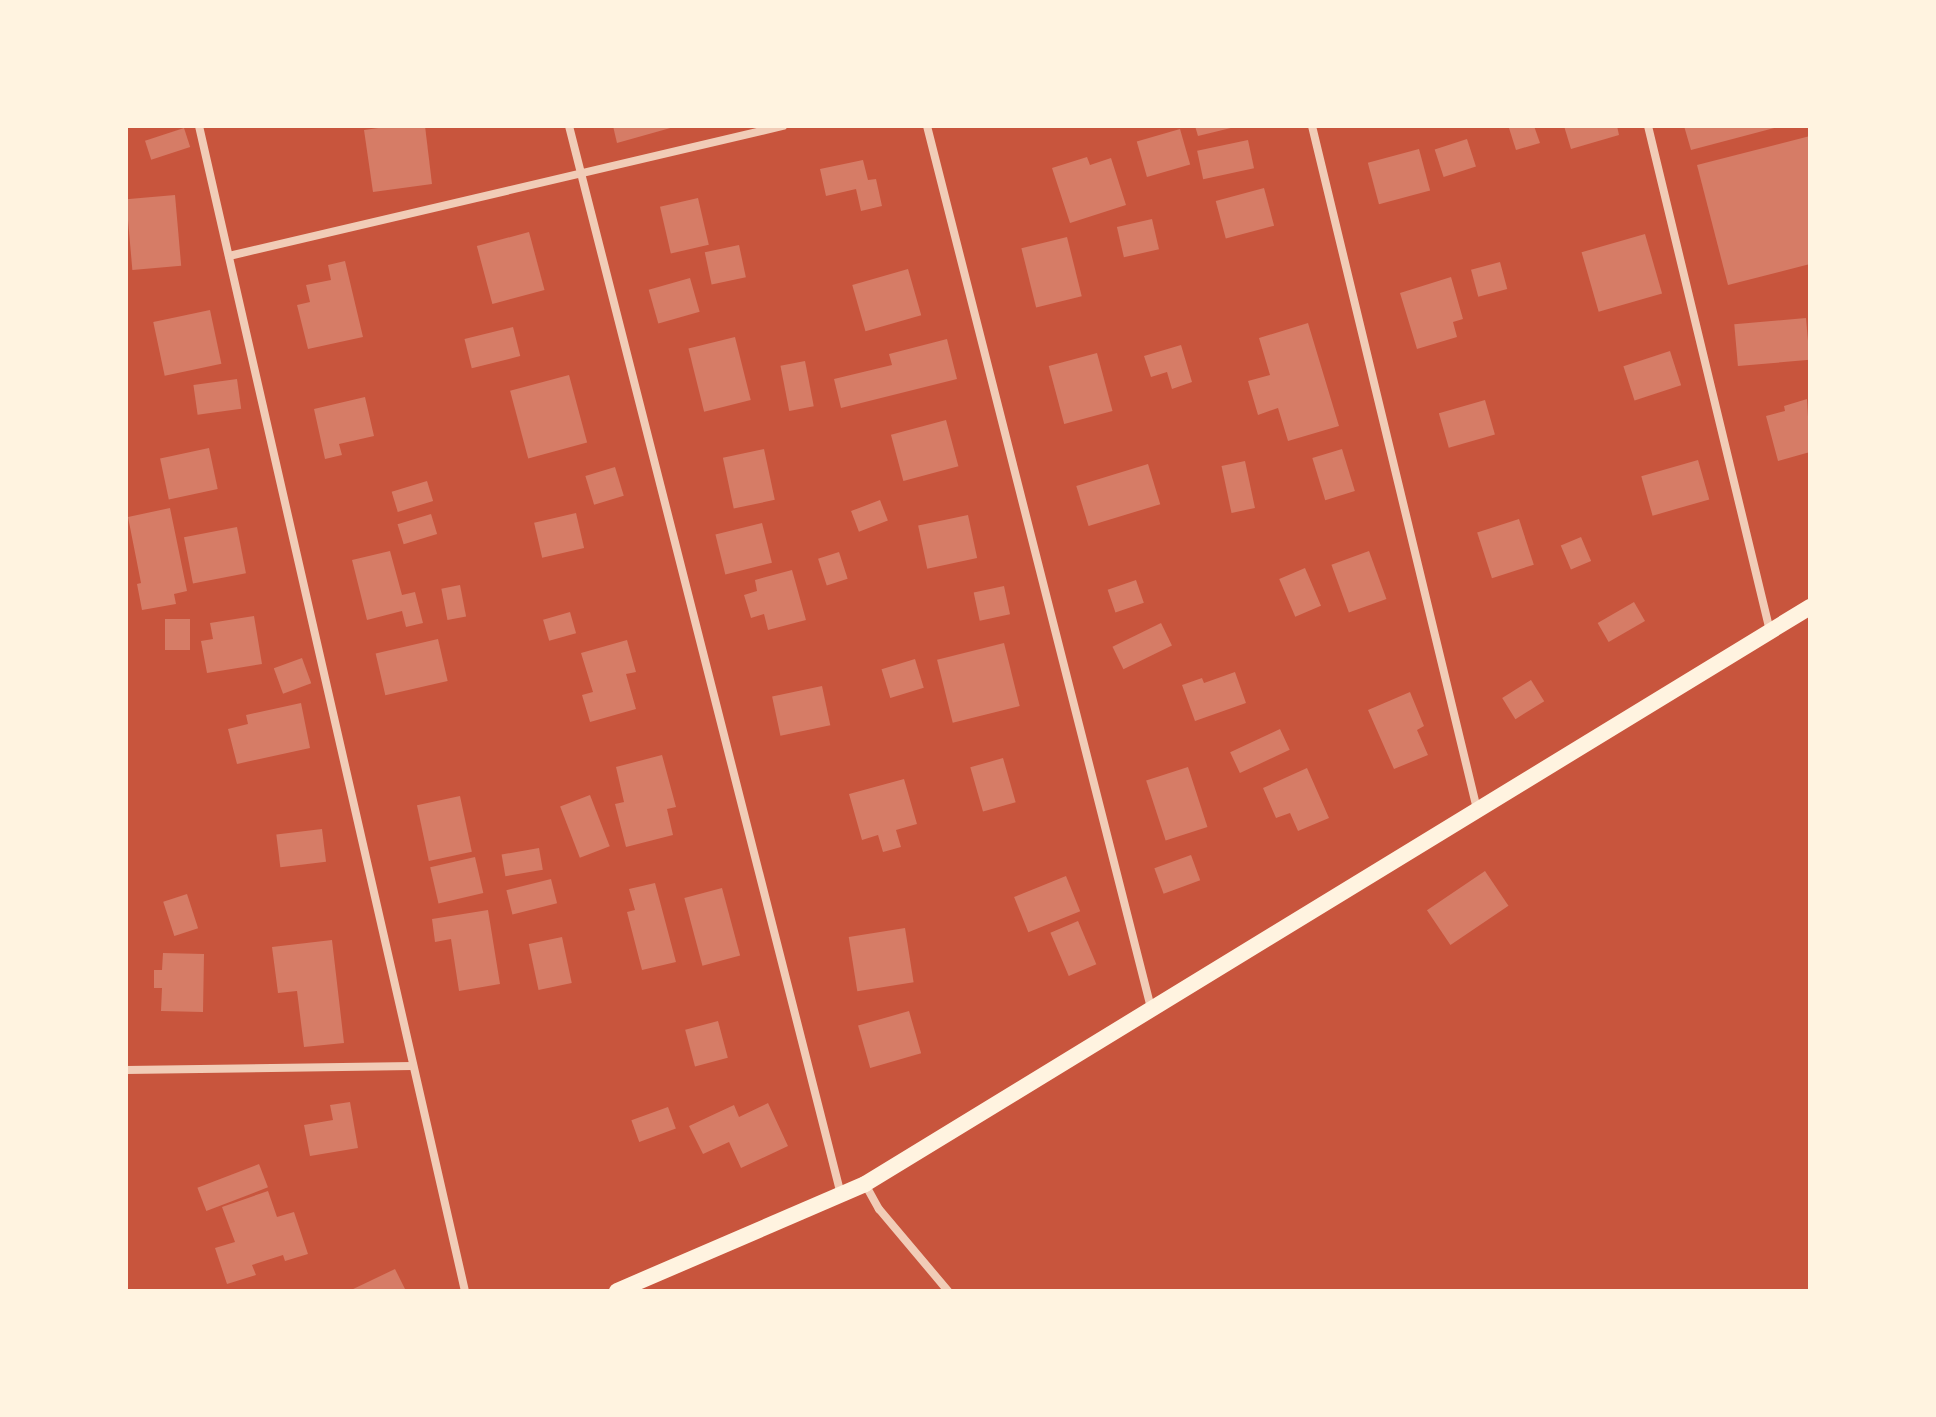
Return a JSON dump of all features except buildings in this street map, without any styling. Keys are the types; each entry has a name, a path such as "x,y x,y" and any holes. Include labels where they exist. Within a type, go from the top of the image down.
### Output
{"main road":[{"path":"617,1291 865,1184 1810,607"}],"street":[{"path":"199,126 465,1291"},
{"path":"569,126 841,1196"},
{"path":"229,256 783,126"},
{"path":"927,126 1151,1008"},
{"path":"1312,126 1477,809"},
{"path":"1648,126 1770,632"},
{"path":"126,1070 413,1066"},
{"path":"865,1184 879,1209 948,1291"}]}
